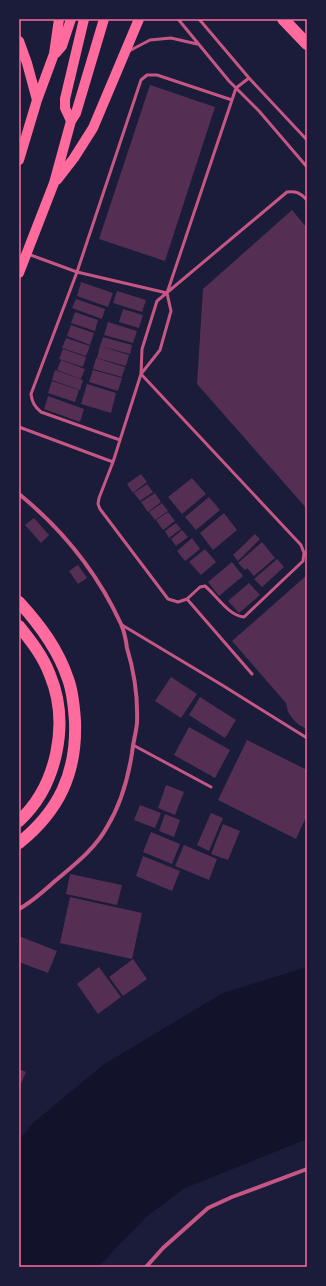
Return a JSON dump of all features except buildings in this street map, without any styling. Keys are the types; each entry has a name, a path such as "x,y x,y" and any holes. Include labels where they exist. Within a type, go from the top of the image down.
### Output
{"highway":[{"path":"283,19 307,44"},
{"path":"19,602 46,634 58,655 69,680 74,706 75,738 72,764 51,811 34,831 19,843"},
{"path":"19,626 31,640 51,675 59,721 58,744 54,765 46,785 35,804 19,821"}],"main road":[{"path":"19,160 37,100 54,54 59,19"},
{"path":"54,54 62,46 71,19"},
{"path":"19,273 54,183 71,121 76,113 104,19"},
{"path":"54,183 74,158 93,128 139,19"},
{"path":"71,121 65,108 65,99 84,21"},
{"path":"19,41 27,63 37,100"}],"street":[{"path":"19,494 39,510 64,536 104,593 122,625 130,655 136,690 137,722 128,778 119,804 107,828 90,849 68,871 37,897 19,909"},
{"path":"146,1267 168,1244 208,1208 232,1197 307,1168"}],"lane":[{"path":"178,19 197,44 236,88 259,111 307,167"},
{"path":"199,19 248,78 307,140"},
{"path":"125,52 150,40 164,38 171,38 197,44"},
{"path":"120,440 40,412 32,400 31,394 77,272 141,80 147,75 157,75 232,100"},
{"path":"141,374 160,350 171,311 167,293 236,88 248,78"},
{"path":"141,374 301,545 304,553 302,561 244,617 238,616 231,612 205,586 200,587 187,599 178,602 168,599 98,504 141,374 142,349 157,301 287,192 295,191 303,195 307,200"},
{"path":"26,254 77,272 167,293"},
{"path":"19,427 113,462"},
{"path":"187,599 252,674"},
{"path":"122,625 222,684 307,738"},
{"path":"133,745 211,787"}],"shaded area":[{"path":"307,967 307,1139 185,1188 146,1217 98,1267 19,1267 19,1140 33,1123 103,1065 223,993"}]}
